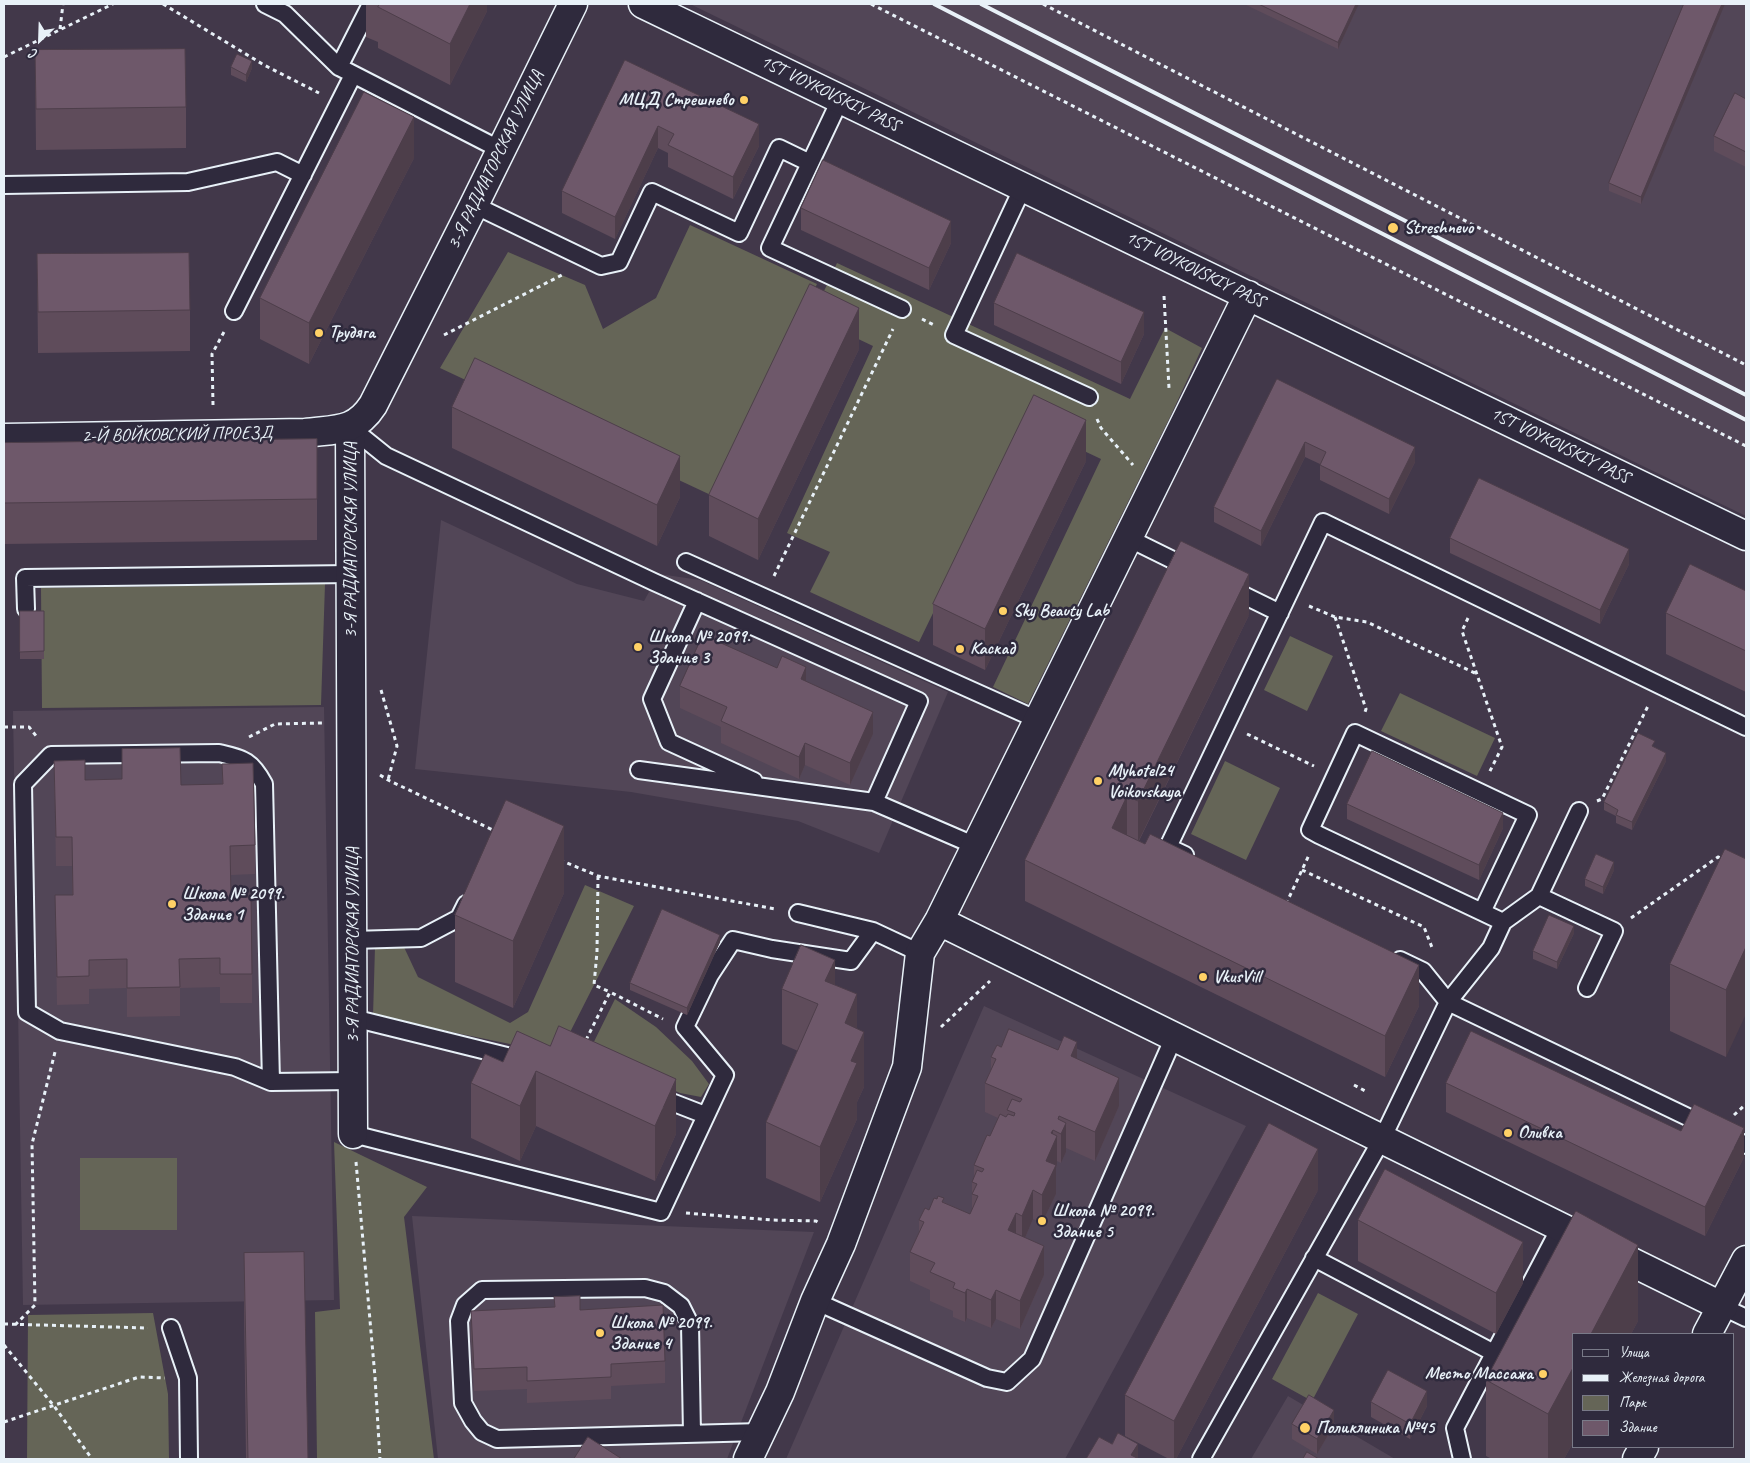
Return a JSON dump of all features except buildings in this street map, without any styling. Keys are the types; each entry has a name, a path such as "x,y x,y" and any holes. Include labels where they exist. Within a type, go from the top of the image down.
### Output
{"street":[{"name":"3-Я РАДИАТОРСКАЯ УЛИЦА","path":"353,1134 350,427 360,422 373,405 573,4"},
{"name":"1ST VOYKOVSKIY PASS","path":"643,4 1746,536"},
{"path":"748,1459 780,1392 841,1244 907,1067 920,953 939,921 1248,295"},
{"name":"2-Й ВОЙКОВСКИЙ ПРОЕЗД","path":"4,438 305,433 350,427"},
{"path":"939,921 1561,1226 1734,1313"},
{"path":"1708,1333 1734,1313 1746,1260"},
{"path":"1637,1459 1643,1448"}],"lane":[{"path":"265,4 285,14 339,68 501,150"},
{"path":"339,68 371,4"},
{"path":"234,311 354,75"},
{"path":"840,100 770,248 902,309"},
{"path":"474,205 601,266 619,262 652,192 739,233 779,148 810,164"},
{"path":"4,184 188,182 278,162 303,175"},
{"path":"1022,187 954,334 1090,397"},
{"path":"350,427 386,456 697,601 919,701 874,802"},
{"path":"1202,863 1168,847 1323,522 1746,727"},
{"path":"1128,538 1280,613"},
{"path":"686,562 1038,720"},
{"path":"26,610 25,578 351,574"},
{"path":"697,601 652,699 665,733 669,742 770,788"},
{"path":"1482,912 1528,815 1355,733 1310,830 1319,834 1482,912 1503,922"},
{"path":"271,1082 264,784 257,770 244,760 219,753 51,755 23,784 27,1012 60,1031 235,1067 271,1082 353,1081"},
{"path":"639,770 874,802 976,846"},
{"path":"1201,1459 1382,1139 1444,996 1490,948 1503,922 1538,896 1579,811"},
{"path":"352,940 421,938 460,918 470,892"},
{"path":"1538,896 1614,931 1587,988"},
{"path":"798,914 873,931 920,953"},
{"path":"353,1134 661,1212 725,1075 685,1028 710,975 734,940 772,949 851,961 873,931"},
{"path":"1389,955 1423,971 1444,996 1746,1145"},
{"path":"353,1018 542,1065"},
{"path":"816,1301 987,1378 1007,1382 1032,1359 1174,1037"},
{"path":"644,1091 706,1116"},
{"path":"1462,1459 1455,1428 1561,1226"},
{"path":"1314,1258 1494,1353"},
{"path":"692,1434 690,1324 681,1306 664,1293 645,1288 482,1290 464,1305 459,1321 463,1403 482,1432 496,1439 692,1434 761,1432"},
{"path":"171,1328 188,1378 189,1459"}],"path":[{"path":"60,29 63,4"},
{"path":"4,57 112,4"},
{"path":"163,4 264,65 339,103"},
{"path":"871,4 1746,446"},
{"path":"1043,4 1746,365"},
{"path":"444,335 552,282 588,259"},
{"path":"1164,296 1169,389"},
{"path":"764,597 902,309 954,334"},
{"path":"213,405 212,354 234,311"},
{"path":"1090,397 1101,428 1136,468"},
{"path":"1288,596 1335,618 1367,622 1477,674"},
{"path":"1478,596 1462,631 1502,747 1480,792"},
{"path":"1335,618 1366,709 1355,733"},
{"path":"1579,811 1602,799 1641,720"},
{"path":"219,753 275,724 330,723"},
{"path":"1226,725 1335,775"},
{"path":"4,727 29,727 51,755"},
{"path":"352,754 388,780 496,832"},
{"path":"1286,905 1319,834"},
{"path":"1614,931 1718,857 1725,860"},
{"path":"555,858 598,876 798,914"},
{"path":"1302,870 1424,927 1445,979 1444,996"},
{"path":"598,876 597,952 594,985 685,1028"},
{"path":"939,1029 990,981"},
{"path":"583,1046 610,992"},
{"path":"15,1325 35,1305 32,1144 60,1031"},
{"path":"1354,1085 1367,1092"},
{"path":"353,1134 376,1377 380,1459"},
{"path":"661,1212 772,1220 816,1221 841,1244"},
{"path":"4,1324 171,1328"},
{"path":"4,1345 54,1406 92,1459"},
{"path":"4,1422 139,1378 188,1378"}],"shaded area":[{"path":"690,4 1746,4 1746,516"},
{"name":"Школа № 2099. Здание 3","path":"441,520 577,584 644,601 659,574 700,580 948,692 879,853 798,821 631,792 415,769"},
{"name":"Школа № 2099. Здание 1","path":"324,707 334,1300 23,1305 13,711"},
{"name":"Школа № 2099. Здание 5","path":"984,1006 1246,1126 1065,1459 786,1459"},
{"name":"Школа № 2099. Здание 4","path":"412,1216 814,1232 727,1459 438,1459"},
{"name":"Поликлиника №45","path":"1288,1396 1395,1459 1251,1459"}],"green space":[{"path":"690,225 817,284 715,497 440,368 508,252 585,285 603,329 656,298"},
{"path":"837,263 1130,399 1165,328 1202,348 1170,417 1028,704 993,687 1101,459 1025,423 919,642 810,592 830,552 787,533 873,346 812,317"},
{"path":"325,584 321,705 42,708 41,588"},
{"path":"1290,636 1333,656 1307,711 1264,690"},
{"path":"1400,693 1495,738 1477,776 1381,731"},
{"path":"1225,761 1280,788 1246,860 1191,834"},
{"path":"585,885 634,906 559,1054 373,1016 375,947 403,945 418,977 510,1023 528,1012"},
{"path":"615,999 656,1027 692,1061 709,1084 701,1097 680,1093 648,1079 584,1062"},
{"path":"334,1142 427,1187 404,1217 434,1459 317,1459 315,1312 340,1309"},
{"path":"80,1158 177,1158 177,1230 80,1230"},
{"path":"1318,1293 1358,1314 1312,1401 1272,1379"},
{"path":"153,1313 168,1394 169,1459 27,1459 28,1315"}],"railway":[{"path":"934,4 1746,420"},
{"path":"981,4 1746,395"}],"place":[{"name":"МЦД Стрешнево","path":"744,100"},
{"name":"Streshnevo","path":"1393,228"},
{"name":"Трудяга","path":"319,333"},
{"name":"Sky Beauty Lab","path":"1003,611"},
{"name":"Школа № 2099. Здание 3","path":"638,647"},
{"name":"Каскад","path":"960,649"},
{"name":"Myhotel24 Voikovskaya","path":"1098,781"},
{"name":"Школа № 2099. Здание 1","path":"172,904"},
{"name":"VkusVill","path":"1203,977"},
{"name":"Оливка","path":"1508,1133"},
{"name":"Школа № 2099. Здание 5","path":"1042,1221"},
{"name":"Школа № 2099. Здание 4","path":"600,1333"},
{"name":"Место Массажа","path":"1543,1374"},
{"name":"Поликлиника №45","path":"1305,1428"}]}
